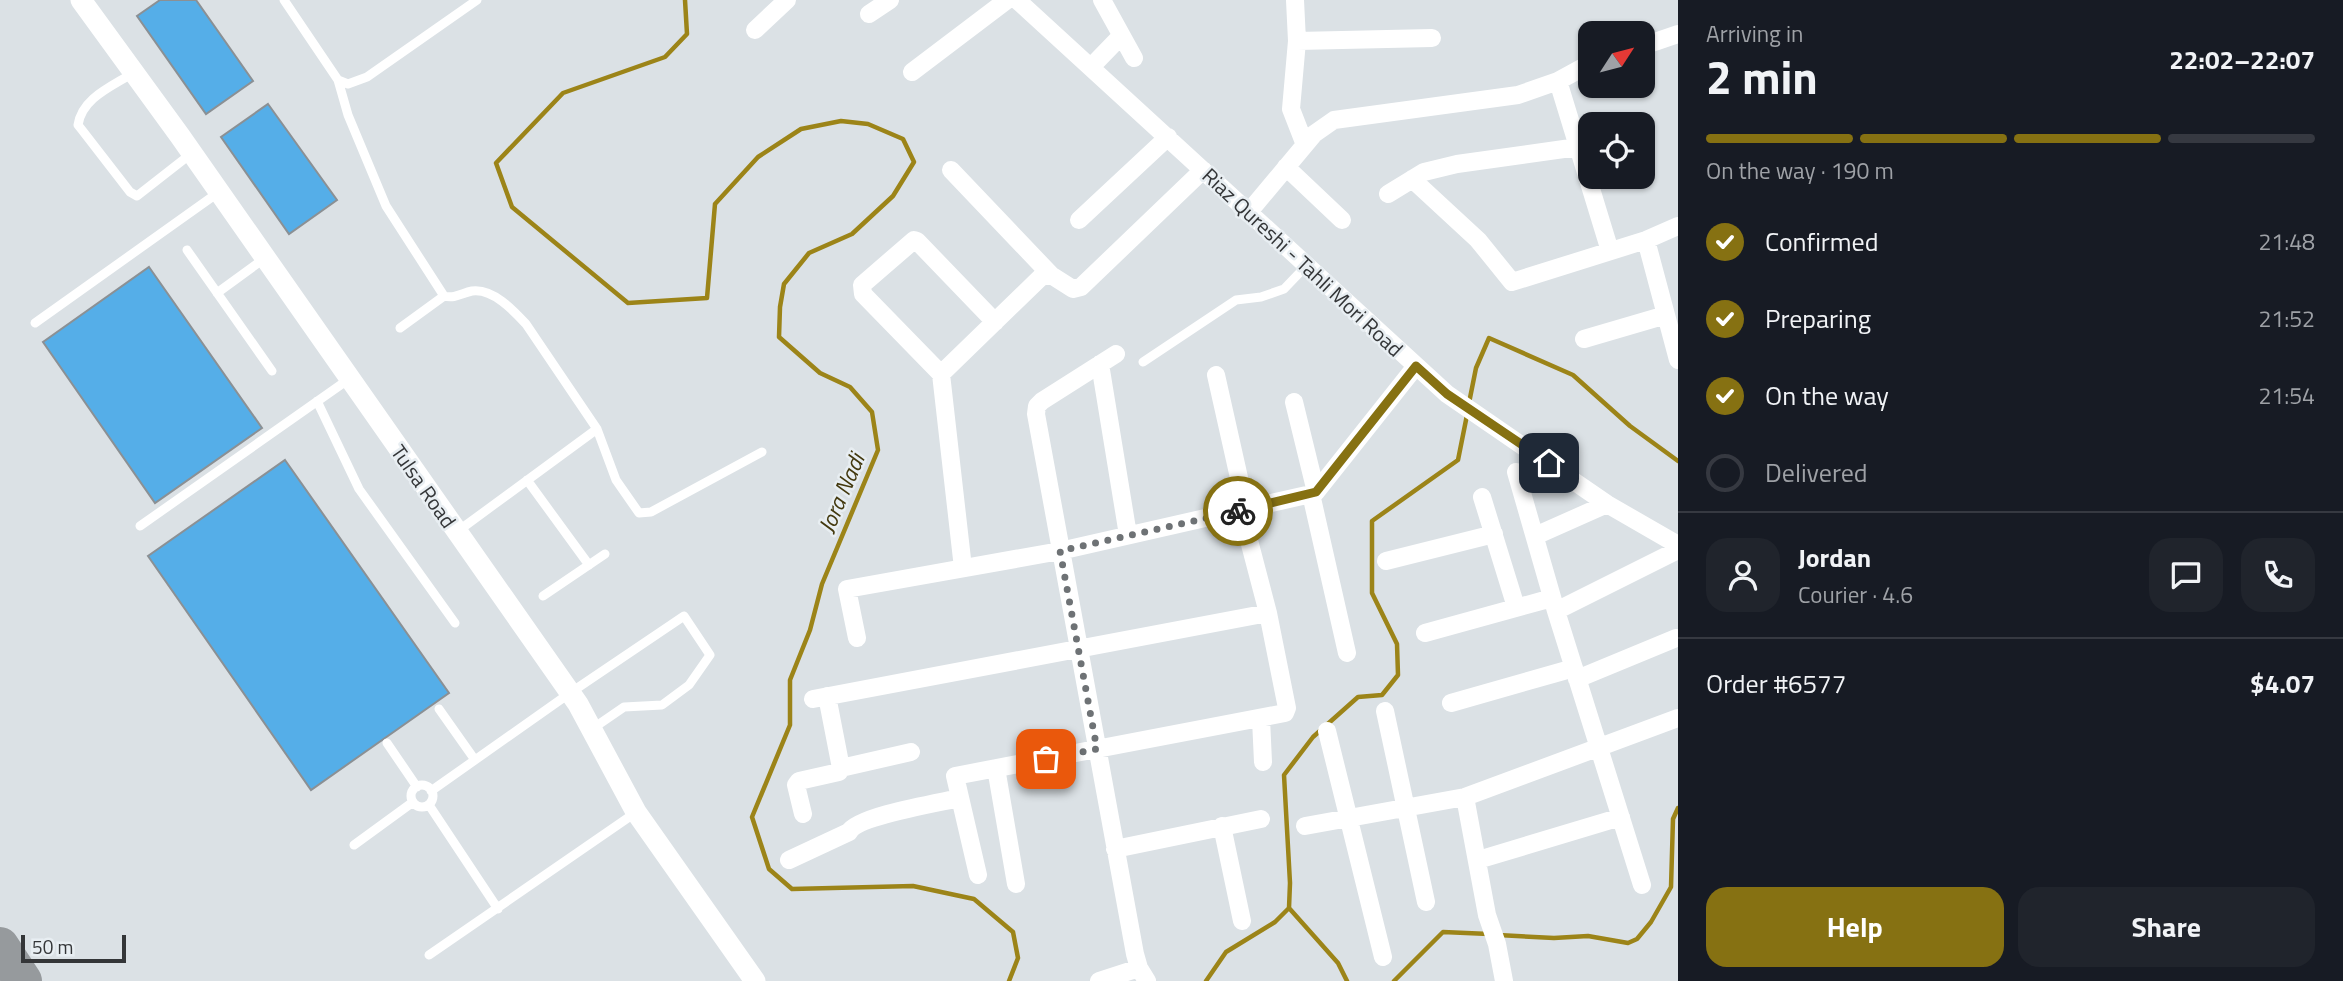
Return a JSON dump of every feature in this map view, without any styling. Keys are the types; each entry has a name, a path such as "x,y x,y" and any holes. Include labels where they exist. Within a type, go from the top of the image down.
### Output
{"street":[{"name":"Tulsa Road","path":"81,0 192,153 570,693 636,812 755,981"},
{"path":"755,30 787,0"},
{"path":"869,14 890,0"},
{"path":"912,72 1007,0"},
{"name":"Riaz Qureshi - Tahli Mori Road","path":"1017,0 1447,394 1607,504 1678,548"},
{"path":"1102,0 1134,58"},
{"path":"1295,0 1297,41 1291,109 1305,145"},
{"path":"1656,42 1678,34"},
{"path":"1091,67 1121,36"},
{"path":"1297,41 1432,38"},
{"path":"1248,213 1314,134 1334,120 1518,95 1558,81 1578,70"},
{"path":"1388,194 1424,172 1457,163 1578,147 1558,81"},
{"path":"1079,220 1168,136"},
{"path":"1286,167 1342,220"},
{"path":"951,170 1051,275 1073,289 1081,287 1203,170"},
{"path":"1412,179 1478,240 1512,282 1646,240 1678,226"},
{"path":"1591,189 1610,251"},
{"path":"963,568 941,374 863,294 862,285 914,240 995,322"},
{"path":"1646,240 1678,360"},
{"path":"941,374 1041,277 1051,275"},
{"path":"1584,339 1666,315"},
{"path":"1099,981 1143,975 1115,849 1036,415 1037,406 1042,401 1108,359 1128,535"},
{"path":"857,638 847,589 1060,551 1314,493 1416,366"},
{"path":"978,875 955,776 1285,713 1287,708 1268,613 1216,375"},
{"path":"1294,402 1347,653"},
{"path":"1516,471 1554,605 1642,885"},
{"path":"1482,497 1516,607"},
{"path":"1535,536 1607,504"},
{"path":"1386,561 1494,534"},
{"path":"1425,633 1516,607 1554,605 1678,548"},
{"path":"841,768 820,697 1268,613"},
{"path":"1451,704 1576,673 1676,638"},
{"path":"1385,712 1426,902"},
{"path":"1305,826 1465,797 1678,718"},
{"path":"1261,719 1263,762"},
{"path":"1327,731 1383,957"},
{"path":"803,814 796,785 799,781 911,752"},
{"path":"996,768 1016,884"},
{"path":"1465,797 1487,915 1497,944 1504,981"},
{"path":"789,860 849,832 854,825 873,818 960,798"},
{"path":"1478,860 1621,817"},
{"path":"1115,849 1261,818"},
{"path":"1222,827 1242,921"}],"lane":[{"path":"284,0 338,80 348,115 386,206 444,296 452,298 477,291 489,294 514,311 526,324 597,429 616,480 639,513 651,512 762,452"},
{"path":"338,80 348,84 368,77 477,0"},
{"path":"133,73 88,102 80,112 79,125 82,130 130,192 137,196 192,153"},
{"path":"35,323 219,192"},
{"path":"187,250 272,371"},
{"path":"217,293 265,258"},
{"path":"1143,362 1236,300 1261,297 1284,289 1306,266"},
{"path":"400,328 444,296"},
{"path":"140,526 349,379"},
{"path":"317,401 359,489 455,623"},
{"path":"456,532 597,429"},
{"path":"527,480 589,565"},
{"path":"543,596 605,554"},
{"path":"431,791 684,616 710,655 689,685 662,705 624,707 592,729"},
{"path":"439,709 475,760"},
{"path":"387,743 417,787"},
{"path":"425,786 431,791 433,798 429,805 422,807 413,802 412,792 417,787 425,786"},
{"path":"354,845 413,802"},
{"path":"429,805 498,909"},
{"path":"429,955 636,812"}],"building":[{"path":"160,0 196,0 253,81 206,114 137,16"},
{"path":"268,104 337,200 289,234 221,137"},
{"path":"149,267 262,428 155,503 43,342"},
{"path":"285,460 449,693 311,790 148,556"}],"waterway":[{"name":"Jora Nadi","path":"685,0 687,34 665,57 563,93 496,163 512,207 628,303 707,298 715,204 758,157 801,129 841,121 868,124 903,139 914,162 893,196 852,234 809,253 784,284 779,337 820,373 850,387 872,412 878,450 822,584 810,630 790,680 790,725 752,817 769,869 792,889 913,886 974,899 1013,932 1018,958 1009,981"},
{"path":"1469,403 1476,368 1489,338 1573,375 1630,426 1678,461"},
{"path":"1206,981 1226,952 1275,922 1289,908 1284,775 1313,737 1358,697 1382,695 1398,675 1397,644 1372,593 1372,521 1458,460 1467,415"},
{"path":"1498,935 1554,938 1588,936 1628,943 1637,939 1651,922 1671,887 1673,819 1678,808"},
{"path":"1289,908 1338,963 1347,981"},
{"path":"1394,981 1443,932 1489,934"}],"taxiway":[{"path":"0,946 23,981"}],"way so far":[{"path":"1046,759 1097,749 1060,551 1238,511"}],"route":[{"path":"1238,511 1316,492 1416,366 1447,394 1549,463"}]}
